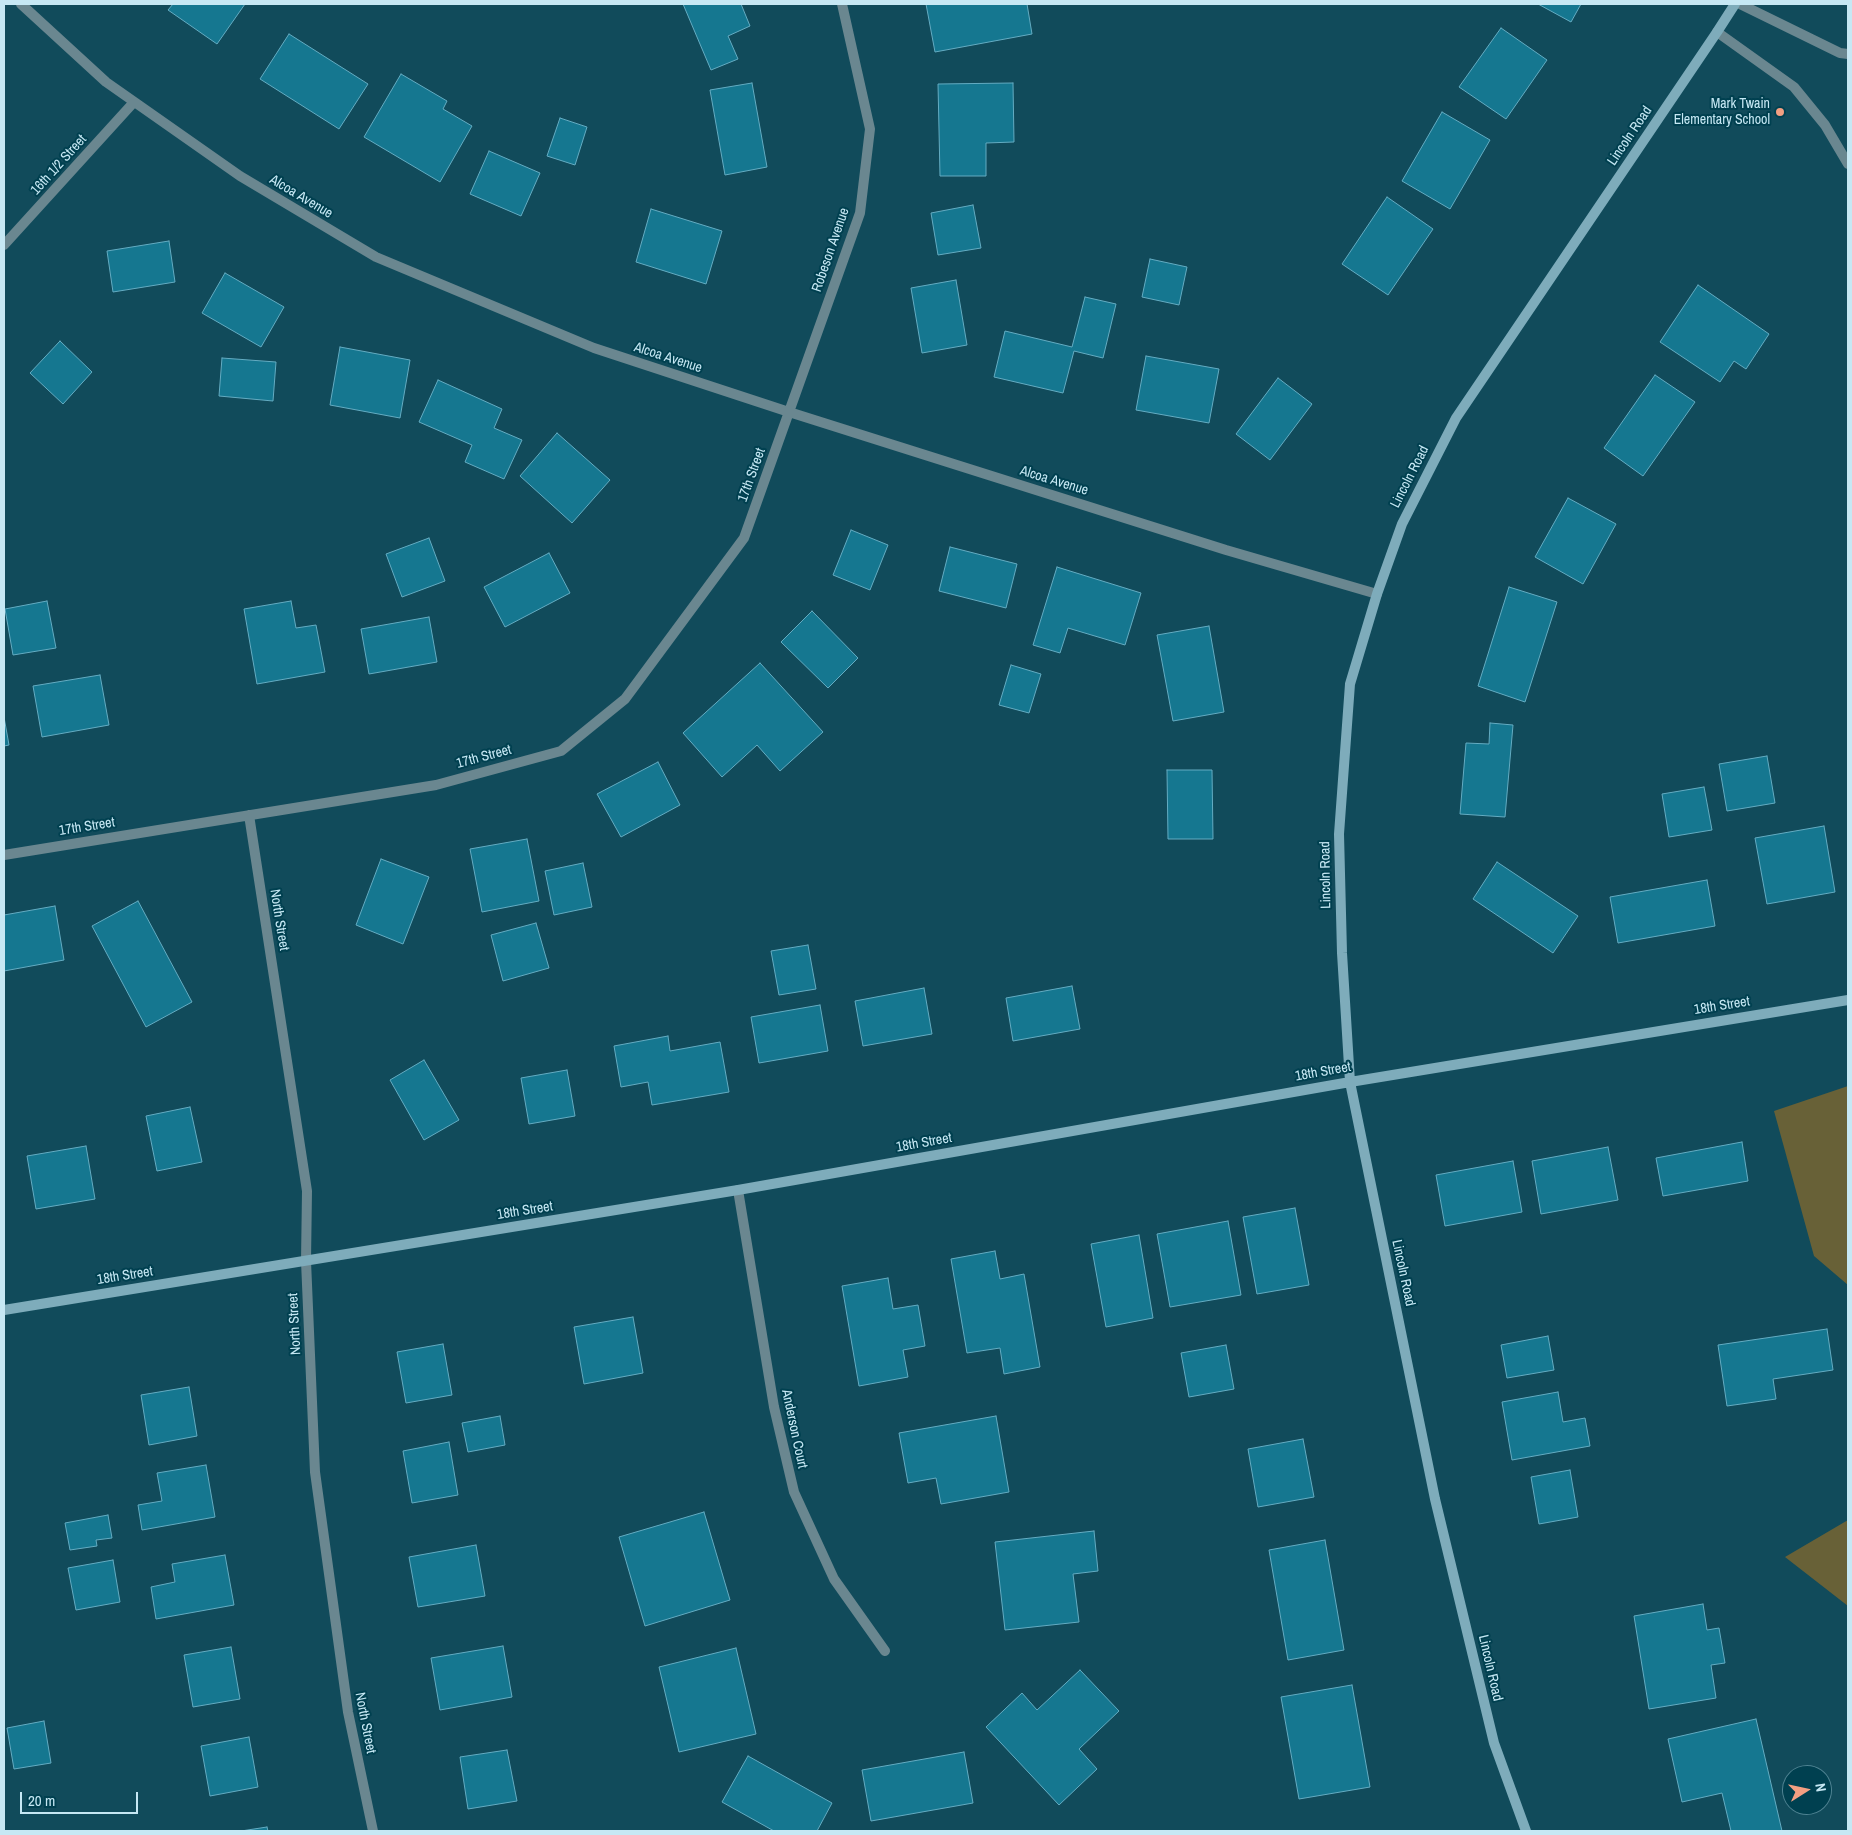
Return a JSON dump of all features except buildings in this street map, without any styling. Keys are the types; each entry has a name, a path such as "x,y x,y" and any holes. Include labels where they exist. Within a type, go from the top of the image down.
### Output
{"street":[{"name":"Alcoa Avenue","path":"21,4 106,82 240,176 376,258 594,348 789,412 1226,550 1377,594"},
{"name":"Robeson Avenue","path":"789,412 860,213 870,129 842,4"},
{"name":"Lincoln Road","path":"1526,1831 1494,1743 1435,1499 1350,1082 1342,953 1339,834 1350,684 1377,594 1402,524 1456,418 1718,32 1735,4"},
{"path":"1740,4 1840,53 1848,54"},
{"path":"1718,32 1794,87 1825,124 1848,164"},
{"name":"16th 1/2 Street","path":"4,245 134,102"},
{"name":"17th Street","path":"4,855 436,785 560,751 625,699 744,538 789,412"},
{"name":"North Street","path":"249,815 307,1191 306,1261 315,1472 348,1712 373,1831"},
{"name":"18th Street","path":"4,1310 738,1190 1350,1082 1848,1000"},
{"name":"Anderson Court","path":"738,1190 774,1407 794,1492 834,1579 885,1651"}],"shaded area":[{"path":"1848,1086 1848,1285 1814,1256 1774,1111"},
{"path":"1848,1520 1848,1606 1785,1557"}],"place":[{"name":"Mark Twain Elementary School","path":"1780,112"}]}
